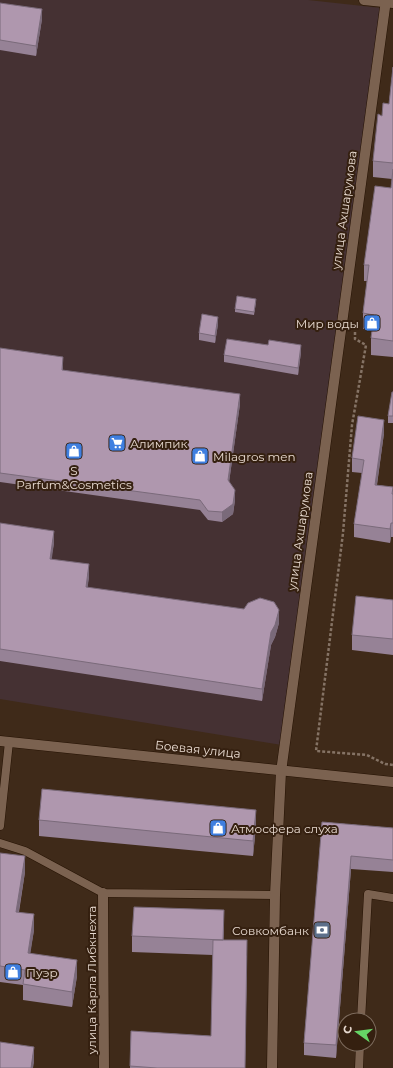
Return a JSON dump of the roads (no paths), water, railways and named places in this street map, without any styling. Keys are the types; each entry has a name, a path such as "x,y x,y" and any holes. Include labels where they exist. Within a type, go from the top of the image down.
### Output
{"street":[{"path":"364,0 388,2"},
{"name":"улица Ахшарумова","path":"272,1068 275,895 281,772 388,2"},
{"name":"Боевая улица","path":"4,742 281,772 393,782"},
{"name":"улица Карла Либкнехта","path":"103,893 104,1068"}],"lane":[{"path":"0,826 4,742"},
{"path":"0,843 25,851 103,893 275,895"},
{"path":"361,1012 368,894 393,898"},
{"path":"359,1068 360,1052"}],"place":[{"name":"Мир воды","path":"372,323"},
{"name":"Алимпик","path":"117,443"},
{"name":"S Parfum&Cosmetics","path":"74,451"},
{"name":"Milagros men","path":"200,456"},
{"name":"Атмосфера слуха","path":"218,828"},
{"name":"Совкомбанк","path":"322,930"},
{"name":"Пуэр","path":"13,972"}]}
